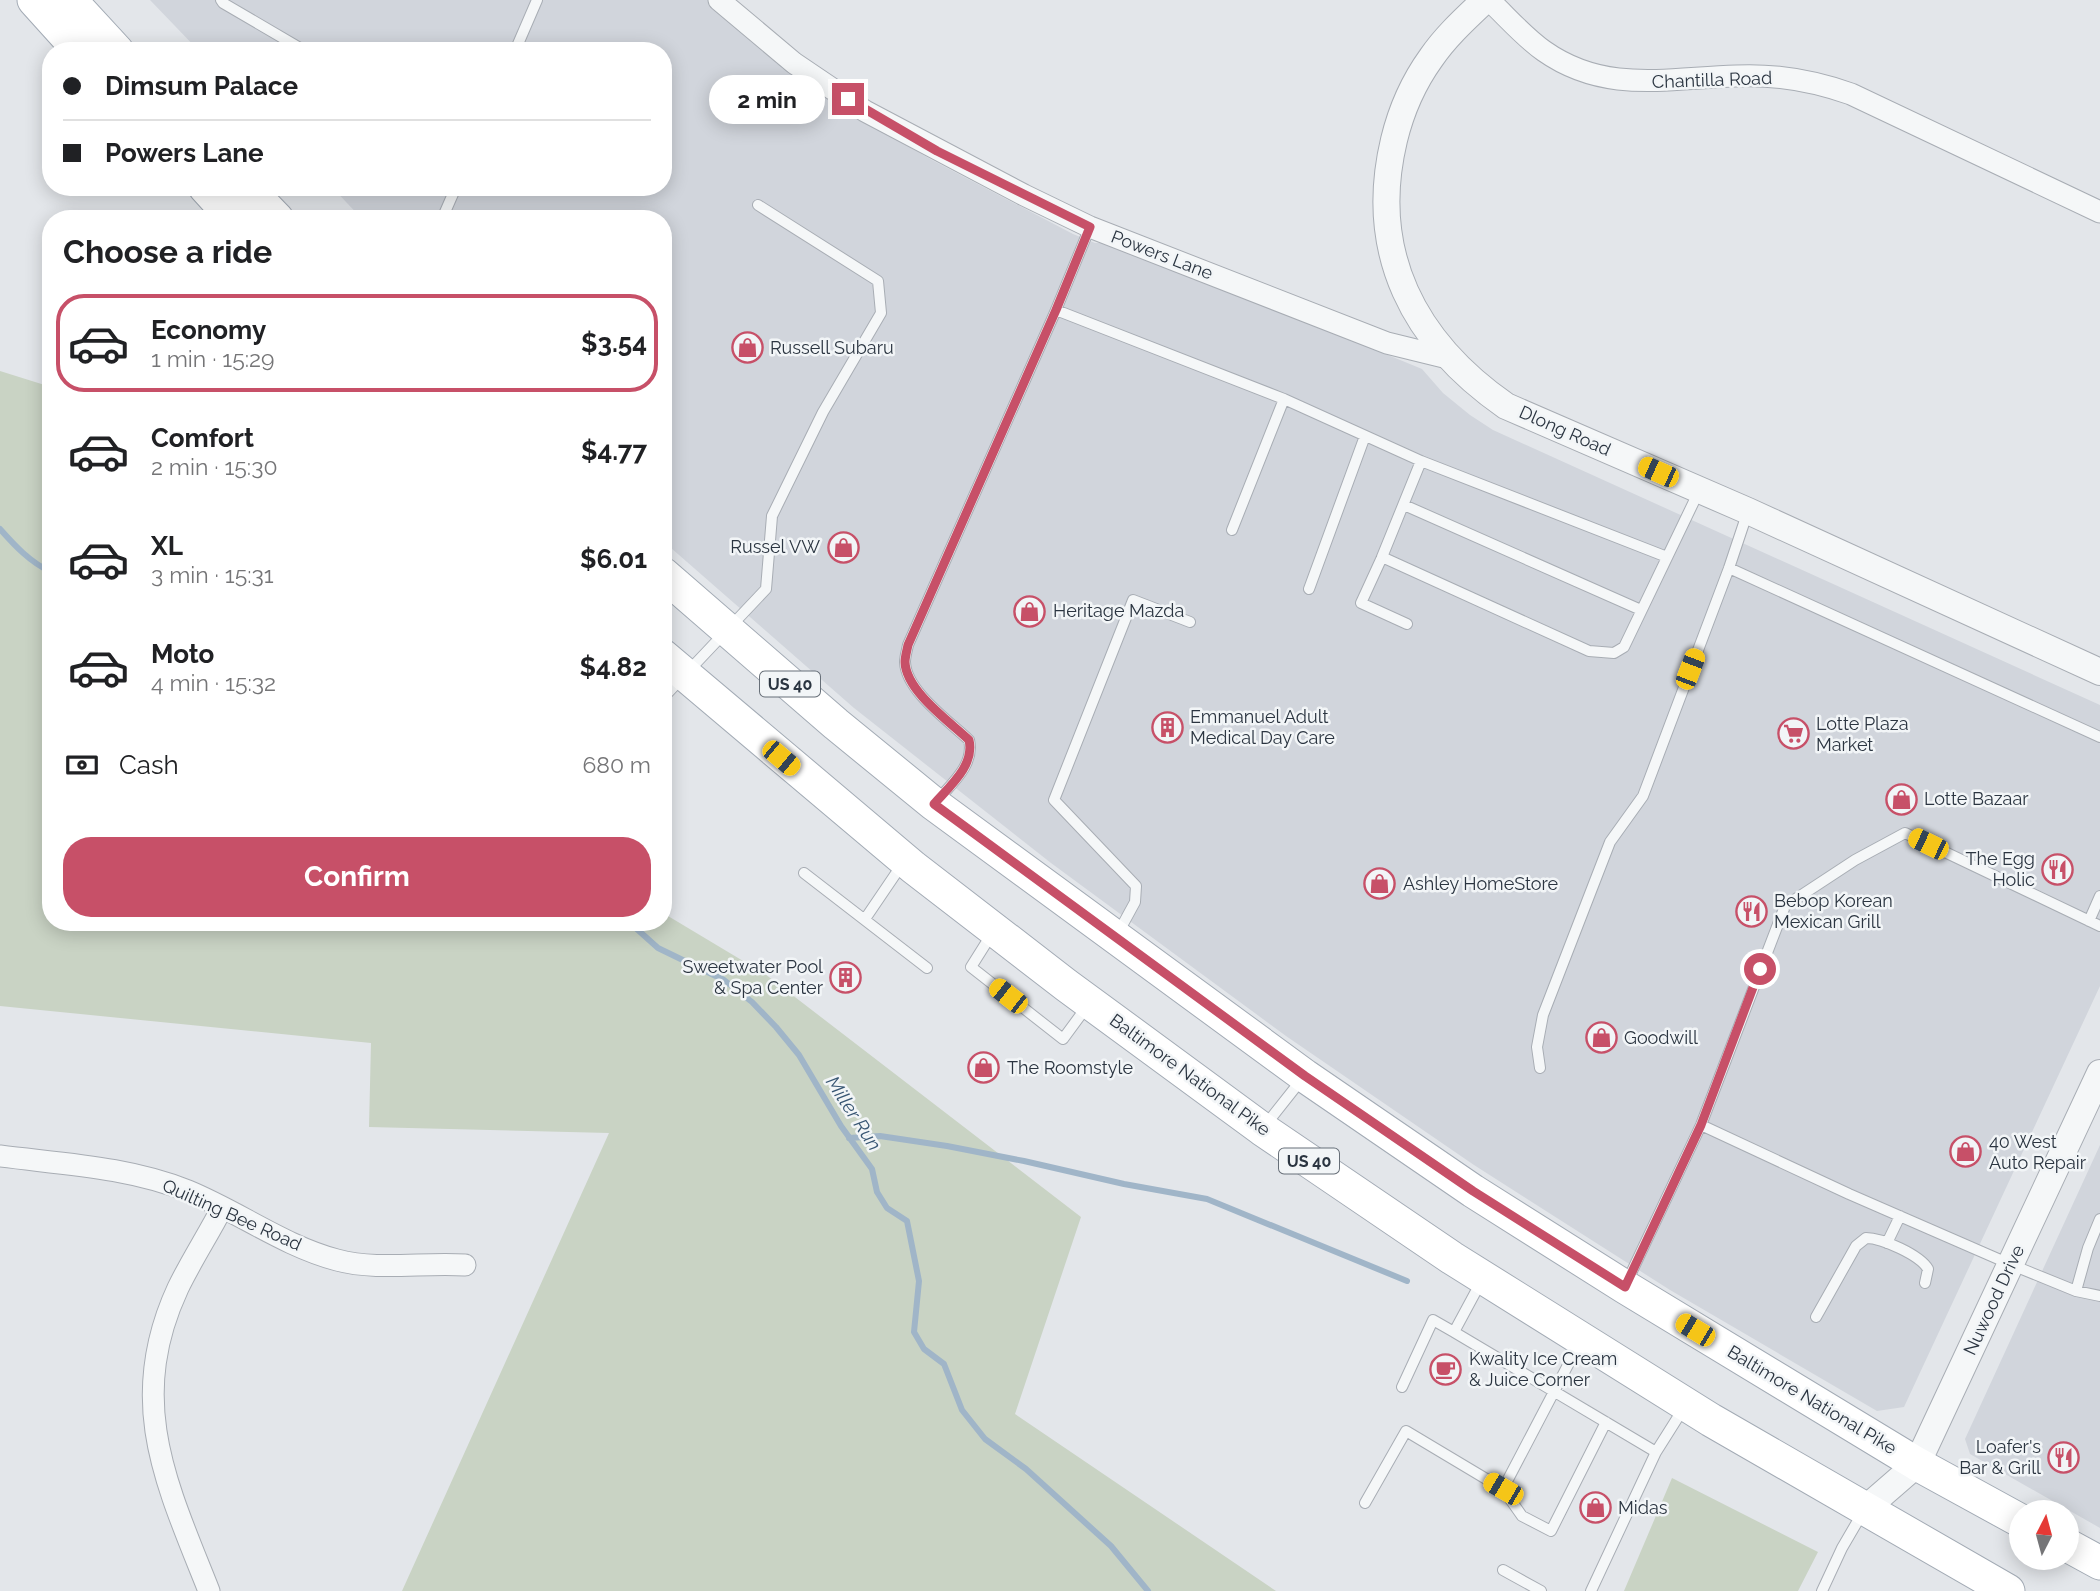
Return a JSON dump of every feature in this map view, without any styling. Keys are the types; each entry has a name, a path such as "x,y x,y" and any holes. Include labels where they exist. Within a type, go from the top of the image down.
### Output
{"main road":[{"path":"34,0 72,42"},
{"path":"70,0 109,42"},
{"path":"213,196 226,210"},
{"path":"255,196 268,210"},
{"name":"Baltimore National Pike","path":"672,582 934,804 1305,1076 1473,1191 1625,1287 1917,1464 2009,1514"},
{"name":"Baltimore National Pike","path":"672,678 995,930 1262,1129 1483,1278 1582,1340 1864,1510 2008,1591"},
{"path":"2079,1552 2100,1563"}],"street":[{"name":"Powers Lane","path":"719,0 794,63 865,111 937,151 1090,227 1387,343 1448,358"},
{"name":"Chantilla Road","path":"1487,0 1545,52 1589,73 1641,82 1768,76 1827,86 1852,94 2100,212"},
{"name":"Dlong Road","path":"1487,0 1452,32 1429,60 1410,93 1400,117 1386,189 1388,229 1394,261 1407,295 1427,331 1448,358 1477,385 1506,406 1748,511 2100,672"},
{"name":"Nuwood Drive","path":"1864,1510 1917,1464 2100,1073"},
{"name":"Quilting Bee Road","path":"0,1156 152,1179 188,1191 270,1233 340,1261 465,1265"},
{"path":"209,1591 167,1484 157,1445 153,1407 155,1366 164,1329 178,1289 222,1208"}],"lane":[{"path":"220,0 290,42"},
{"path":"518,42 534,1"},
{"path":"672,674 726,630 766,589 772,516 823,412 881,313 878,281 758,205"},
{"path":"934,804 960,775 971,751 969,740 917,691 905,663 908,645 1090,227"},
{"path":"1056,310 1284,400 1421,461 1667,556"},
{"path":"1232,530 1284,400"},
{"path":"1310,589 1365,436"},
{"path":"1407,624 1361,603 1421,461"},
{"path":"1383,555 1589,651 1614,653 1624,646 1699,491"},
{"path":"1404,505 1641,610"},
{"path":"1540,1068 1536,1047 1543,1015 1611,842 1643,796 1748,511"},
{"path":"1729,568 2100,737"},
{"path":"1116,938 1135,902 1136,886 1054,800 1133,600 1190,622"},
{"path":"1625,1287 1701,1125 1785,906 1855,860 1905,833 2095,923 2100,896"},
{"path":"864,919 905,861"},
{"path":"804,873 927,968"},
{"path":"995,930 971,967 1063,1040 1091,1002"},
{"path":"1262,1129 1305,1076"},
{"path":"1701,1125 2012,1265 2076,1291 2100,1296"},
{"path":"1887,1243 1900,1216"},
{"path":"2076,1291 2088,1248 2100,1219"},
{"path":"1815,1317 1861,1240 1873,1238 1923,1261 1928,1269 1925,1283"},
{"path":"1454,1332 1483,1278"},
{"path":"1402,1387 1433,1320 1656,1452"},
{"path":"1503,1489 1582,1340"},
{"path":"1591,1591 1656,1452 1686,1404"},
{"path":"1365,1503 1406,1431 1503,1489 1522,1516 1551,1531 1606,1422"},
{"path":"1822,1591 1864,1510"},
{"path":"1503,1570 1541,1591"}],"shaded area":[{"path":"150,0 708,0 790,70 861,119 932,160 1073,234 1095,243 1115,243 1422,369 1443,393 1493,430 2100,705 2100,986 1904,1407 1877,1411 1670,1290 1474,1165 1286,1036 1051,863 854,708 672,549 672,210 354,210 340,196 672,196 672,42 190,42"},
{"path":"2100,1145 2100,1528 2079,1516 2079,1500 2051,1500 1970,1454 1965,1439"}],"green space":[{"path":"0,371 42,384 42,931 672,931 672,918 765,974 1081,1217 1015,1414 1276,1591 402,1591 609,1133 369,1127 371,1043 0,1006"},
{"path":"1672,1478 1818,1552 1798,1591 1624,1591"}],"waterway":[{"name":"Miller Run","path":"0,529 42,567"},
{"name":"Miller Run","path":"639,931 658,948 724,980 752,1002 799,1055 841,1126 872,1169 877,1192 887,1208 907,1221 919,1281 914,1332 924,1349 944,1364 962,1410 985,1439 1026,1469 1111,1546 1148,1591"},
{"path":"849,1138 880,1136 947,1146 1207,1199 1407,1281"}],"place":[{"name":"Russell Subaru","path":"747,348"},
{"name":"Russel VW","path":"843,547"},
{"name":"Heritage Mazda","path":"1030,611"},
{"name":"Emmanuel Adult Medical Day Care","path":"1167,727"},
{"name":"Lotte Plaza Market","path":"1793,734"},
{"name":"Lotte Bazaar","path":"1901,799"},
{"name":"The Egg Holic","path":"2058,869"},
{"name":"Ashley HomeStore","path":"1380,884"},
{"name":"Bebop Korean Mexican Grill","path":"1751,911"},
{"name":"Sweetwater Pool & Spa Center","path":"846,977"},
{"name":"Goodwill","path":"1601,1038"},
{"name":"The Roomstyle","path":"984,1068"},
{"name":"40 West Auto Repair","path":"1966,1152"},
{"name":"Kwality Ice Cream & Juice Corner","path":"1446,1369"},
{"name":"Loafer's Bar & Grill","path":"2064,1457"},
{"name":"Midas","path":"1595,1508"}],"route":[{"path":"848,99 937,151 1090,227 908,645 905,663 917,691 969,740 971,751 960,775 934,804 1305,1076 1473,1191 1625,1287 1701,1125 1760,969"}]}
